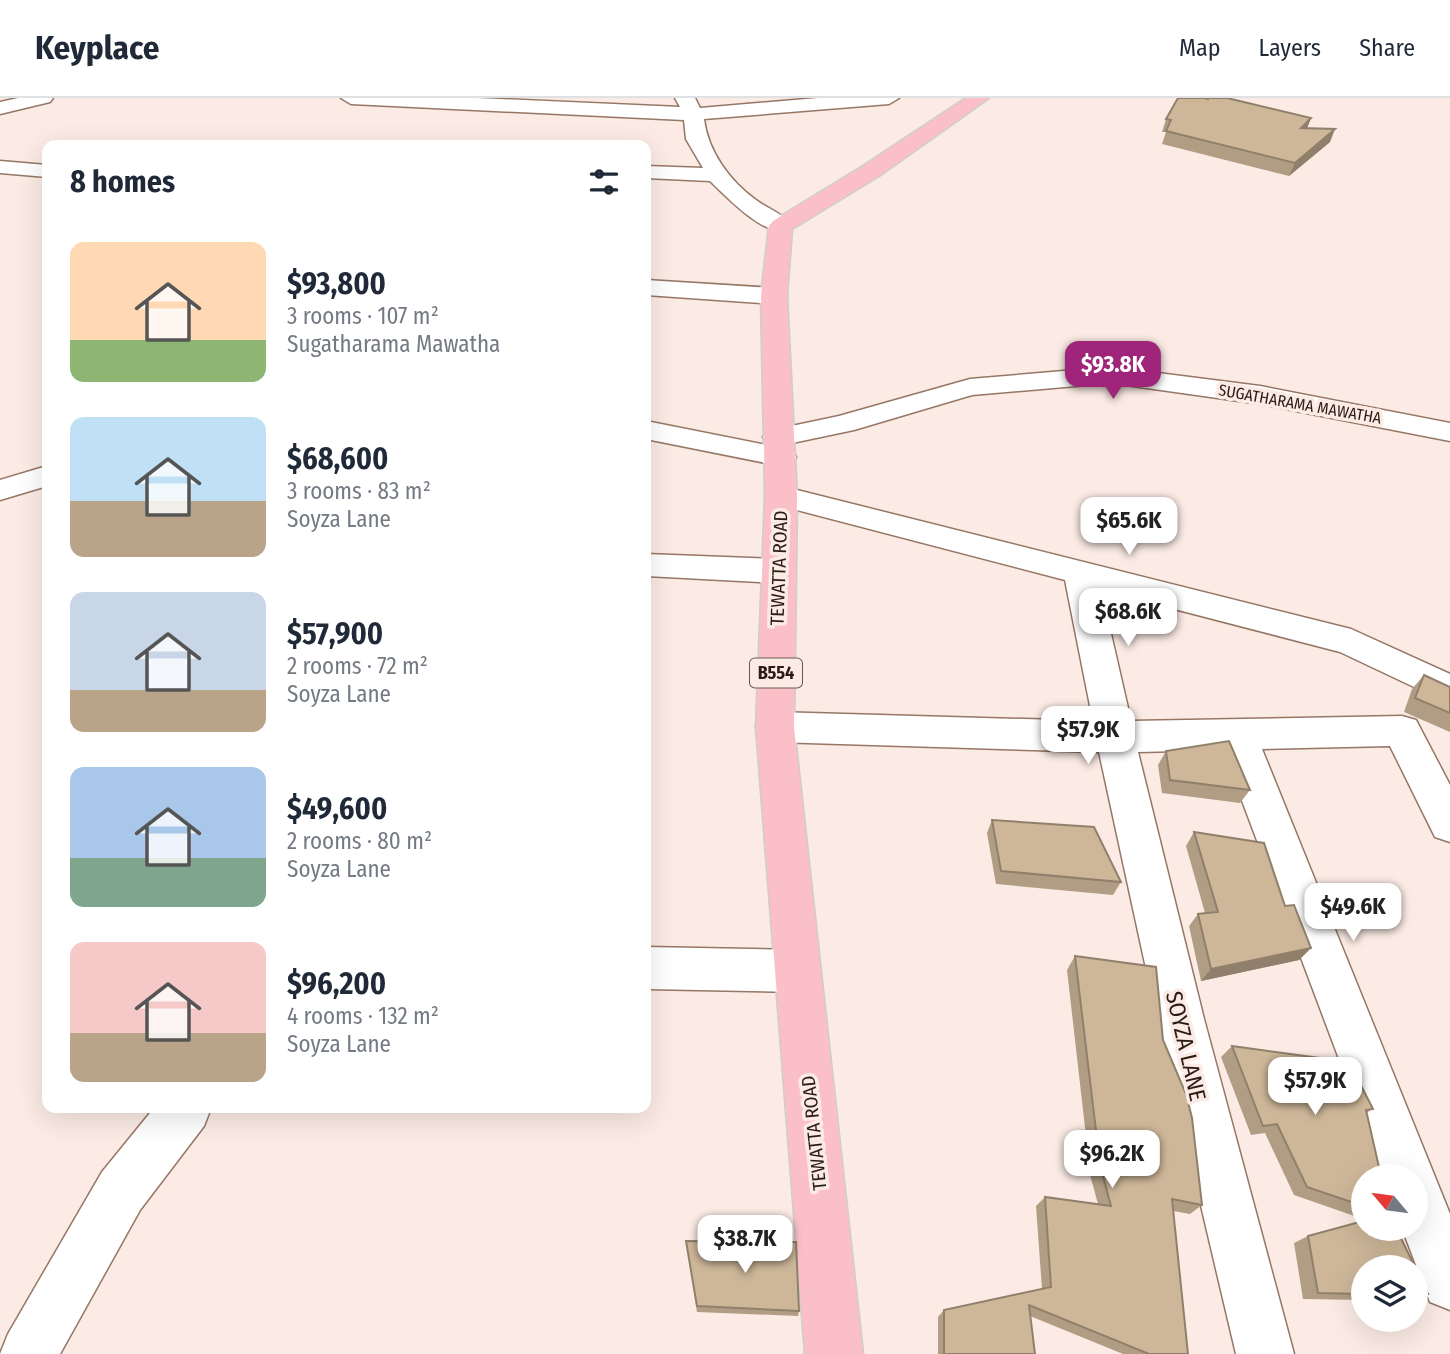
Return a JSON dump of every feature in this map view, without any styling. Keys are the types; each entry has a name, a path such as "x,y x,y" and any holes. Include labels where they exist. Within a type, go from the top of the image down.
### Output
{"main road":[{"path":"781,226 871,171 979,98"},
{"name":"TEWATTA ROAD","path":"781,226 774,296 781,496 775,727 834,1354"}],"street":[{"path":"0,108 43,98"},
{"path":"351,98 690,106 889,98"},
{"path":"690,106 696,139 711,161 716,175 748,205 781,226"},
{"path":"0,167 42,171"},
{"path":"651,172 716,175"},
{"path":"651,287 774,296"},
{"name":"SUGATHARAMA MAWATHA","path":"780,447 844,424 970,387 1111,376 1260,395 1450,432"},
{"path":"651,431 780,447"},
{"path":"0,489 42,478"},
{"path":"781,496 1350,642 1450,690"},
{"path":"651,565 778,571"},
{"name":"SOYZA LANE","path":"1080,573 1101,658 1114,737 1191,1069 1265,1354"},
{"path":"775,727 1114,737 1402,731 1450,825"},
{"path":"1236,733 1404,1164"},
{"path":"651,968 797,971"},
{"path":"28,1354 121,1191 182,1113"},
{"path":"1428,1226 1450,1282"}],"building":[{"path":"1178,98 1227,98 1311,118 1301,128 1335,129 1295,163 1166,131 1171,120 1166,119"},
{"path":"1424,675 1450,687 1450,713 1415,698"},
{"path":"1229,741 1250,790 1170,780 1166,751"},
{"path":"992,820 1094,827 1121,882 1001,871"},
{"path":"1194,832 1264,843 1285,906 1294,905 1311,948 1211,969 1198,914 1218,912"},
{"path":"1075,956 1156,967 1163,1040 1186,1094 1192,1118 1202,1205 1172,1199 1188,1354 1149,1354 1029,1305 1035,1354 944,1354 944,1310 1051,1287 1045,1197 1111,1206 1093,1139 1097,1139"},
{"path":"1232,1046 1349,1062 1373,1109 1366,1110 1378,1164 1351,1164 1351,1202 1307,1187 1277,1124 1263,1126"},
{"path":"1351,1224 1351,1241 1402,1241 1409,1255 1351,1255 1351,1294 1318,1293 1308,1236"},
{"path":"686,1241 796,1242 799,1311 697,1306"}]}
